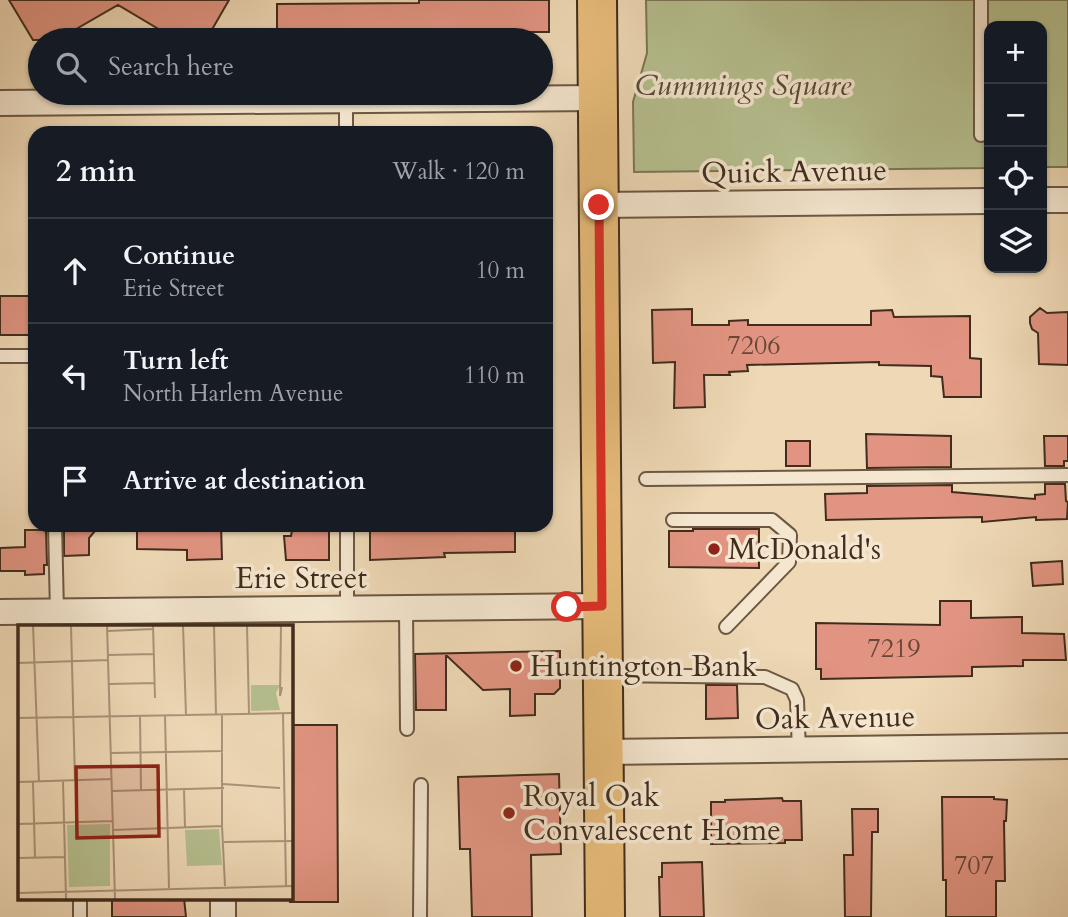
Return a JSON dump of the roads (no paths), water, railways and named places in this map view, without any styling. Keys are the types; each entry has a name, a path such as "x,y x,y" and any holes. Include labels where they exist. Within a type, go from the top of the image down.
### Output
{"main road":[{"path":"597,0 605,917"}],"street":[{"path":"553,98 598,98"},
{"path":"0,103 28,103"},
{"path":"1047,200 1068,200"},
{"name":"Quick Avenue","path":"599,205 984,201"},
{"name":"Erie Street","path":"0,612 69,617 222,618 347,609 602,606"},
{"name":"Oak Avenue","path":"604,752 1068,746"}],"lane":[{"path":"981,0 982,135"},
{"path":"346,105 346,126"},
{"path":"0,356 28,356"},
{"path":"646,479 1068,475"},
{"path":"673,520 772,520 790,534 789,562 726,627"},
{"path":"56,532 69,617"},
{"path":"347,532 347,609"},
{"path":"406,608 407,729"},
{"path":"603,675 765,677 792,689 797,700 799,751"},
{"path":"420,917 421,785"}],"place":[{"name":"McDonald's","path":"714,549"},
{"name":"Huntington Bank","path":"516,666"},
{"name":"Royal Oak Convalescent Home","path":"509,813"}],"park label":[{"name":"Cummings Square","path":"743,85"}]}
